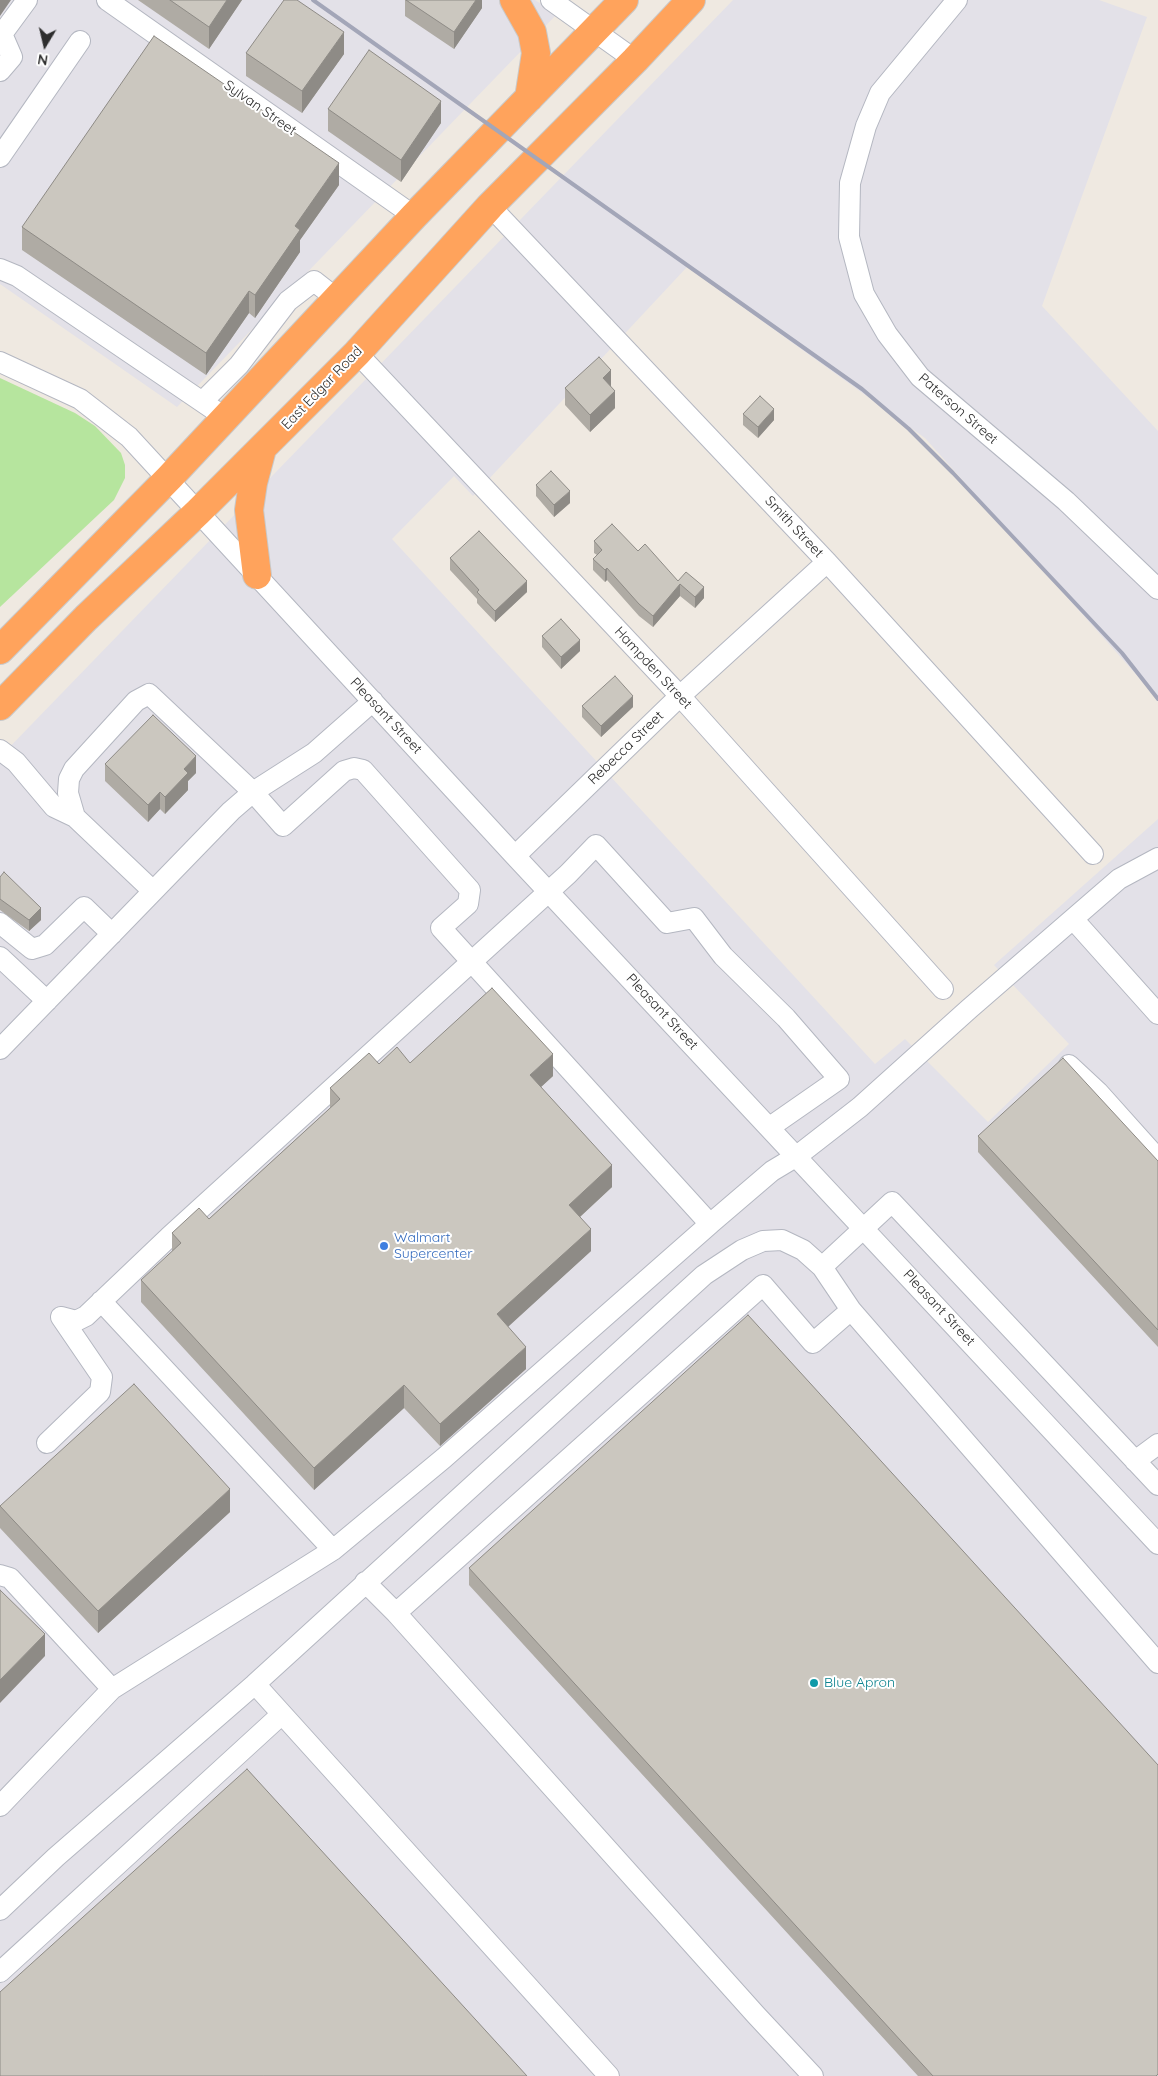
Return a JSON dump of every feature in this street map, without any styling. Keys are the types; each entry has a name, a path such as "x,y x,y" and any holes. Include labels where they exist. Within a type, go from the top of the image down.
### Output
{"highway":[{"path":"514,0 532,32 536,53 528,98"},
{"path":"0,650 169,478 414,216 624,0"},
{"name":"East Edgar Road","path":"0,706 86,618 198,512 357,353 490,206 635,60 691,0"},
{"path":"257,575 249,510 253,483 262,449"}],"street":[{"path":"0,72 12,57 2,34 27,0"},
{"name":"Sylvan Street","path":"107,0 414,216"},
{"path":"551,0 635,60"},
{"name":"Paterson Street","path":"957,0 880,93 866,126 850,183 849,237 864,294 887,334 920,378 1066,501 1158,589"},
{"path":"0,157 80,41"},
{"name":"Smith Street","path":"490,206 827,562 1093,854"},
{"path":"0,269 17,276 204,401 226,418"},
{"path":"204,401 239,365 288,302 314,282 337,299"},
{"name":"Hampden Street","path":"357,353 680,696 943,989"},
{"name":"Pleasant Street","path":"0,362 80,399 129,437 169,478 198,512 515,856 1158,1544"},
{"name":"Rebecca Street","path":"515,856 680,696 827,562"},
{"path":"75,816 68,793 69,779 83,758 136,701 149,694 253,792 283,826 344,771 354,768 366,772 470,890 468,904 441,928 710,1224"},
{"path":"0,1049 253,792 314,753 372,701"},
{"path":"0,750 16,762 54,807 75,816 153,892"},
{"path":"47,1444 100,1392 102,1377 61,1317 76,1321 86,1316 470,961 568,874 596,845 667,923 694,918 723,956 792,1024 839,1079 770,1127"},
{"path":"0,1806 112,1689 333,1550 444,1458 772,1171 797,1156 860,1107 969,1009 1119,879 1157,861"},
{"path":"0,922 32,949 45,945 84,907 112,934"},
{"path":"1073,919 1158,1014"},
{"path":"0,957 47,1001"},
{"path":"1069,1065 1098,1092 1158,1159"},
{"path":"822,1268 892,1202 1158,1485"},
{"path":"0,1910 56,1857 255,1684 365,1582 712,1270 742,1250 763,1241 782,1240 803,1250 822,1268 851,1310 1158,1662"},
{"path":"396,1613 763,1285 813,1343 851,1310"},
{"path":"101,1301 333,1550"},
{"path":"1135,1461 1158,1444"},
{"path":"0,1575 10,1578 112,1689"},
{"path":"365,1582 396,1613 756,2015 813,2076"},
{"path":"255,1684 609,2076"},
{"path":"0,1972 282,1714"}],"shaded area":[{"path":"0,0 535,0 557,14 177,407 0,284"},
{"path":"733,0 1099,0 1147,17 1042,306 1158,431 1158,699 925,438 687,267 473,496 454,476 392,539 875,1064 905,1039 988,1122 1069,1044 994,965 1158,819 1158,2076 0,2076 0,757"}],"green space":[{"path":"0,378 75,413 95,426 121,453 125,465 125,478 114,500 0,607"}],"building":[{"path":"170,0 227,0 209,27"},
{"path":"284,0 297,0 344,32 302,91 246,53"},
{"path":"406,0 476,0 454,32"},
{"path":"154,36 339,163 295,226 300,230 255,295 249,291 206,353 22,227"},
{"path":"369,50 441,101 401,160 328,109"},
{"path":"599,357 611,370 603,378 615,391 590,415 565,388"},
{"path":"760,396 774,409 758,427 743,414"},
{"path":"551,471 570,491 554,505 536,485"},
{"path":"612,524 638,551 645,544 678,581 686,572 704,587 695,597 680,584 653,616 639,604 607,568 605,570 593,559 602,550 594,541"},
{"path":"479,531 527,581 495,611 450,558"},
{"path":"561,619 580,640 561,657 542,636"},
{"path":"615,676 633,696 601,726 582,706"},
{"path":"153,715 196,756 184,769 188,773 165,797 160,792 148,805 105,764"},
{"path":"4,872 41,908 29,920 0,899 0,877"},
{"name":"Walmart Supercenter","path":"492,988 553,1054 530,1075 612,1165 569,1205 591,1229 497,1314 526,1347 440,1424 404,1385 314,1468 141,1280 181,1243 172,1233 199,1208 209,1219 340,1099 330,1088 369,1053 379,1064 397,1047 410,1063"},
{"path":"1063,1058 1158,1161 1158,1330 978,1136"},
{"name":"Blue Apron","path":"748,1315 1158,1765 1158,2074 1156,2076 933,2076 469,1568"},
{"path":"134,1384 230,1489 98,1611 0,1506"},
{"path":"0,1590 45,1634 0,1680"},
{"path":"247,1769 527,2076 0,2076 0,1992"}],"railway":[{"path":"313,0 862,389 909,429 953,473 1122,653 1158,699"}],"place":[{"name":"Walmart Supercenter","path":"384,1246"},
{"name":"Blue Apron","path":"814,1683"}]}
